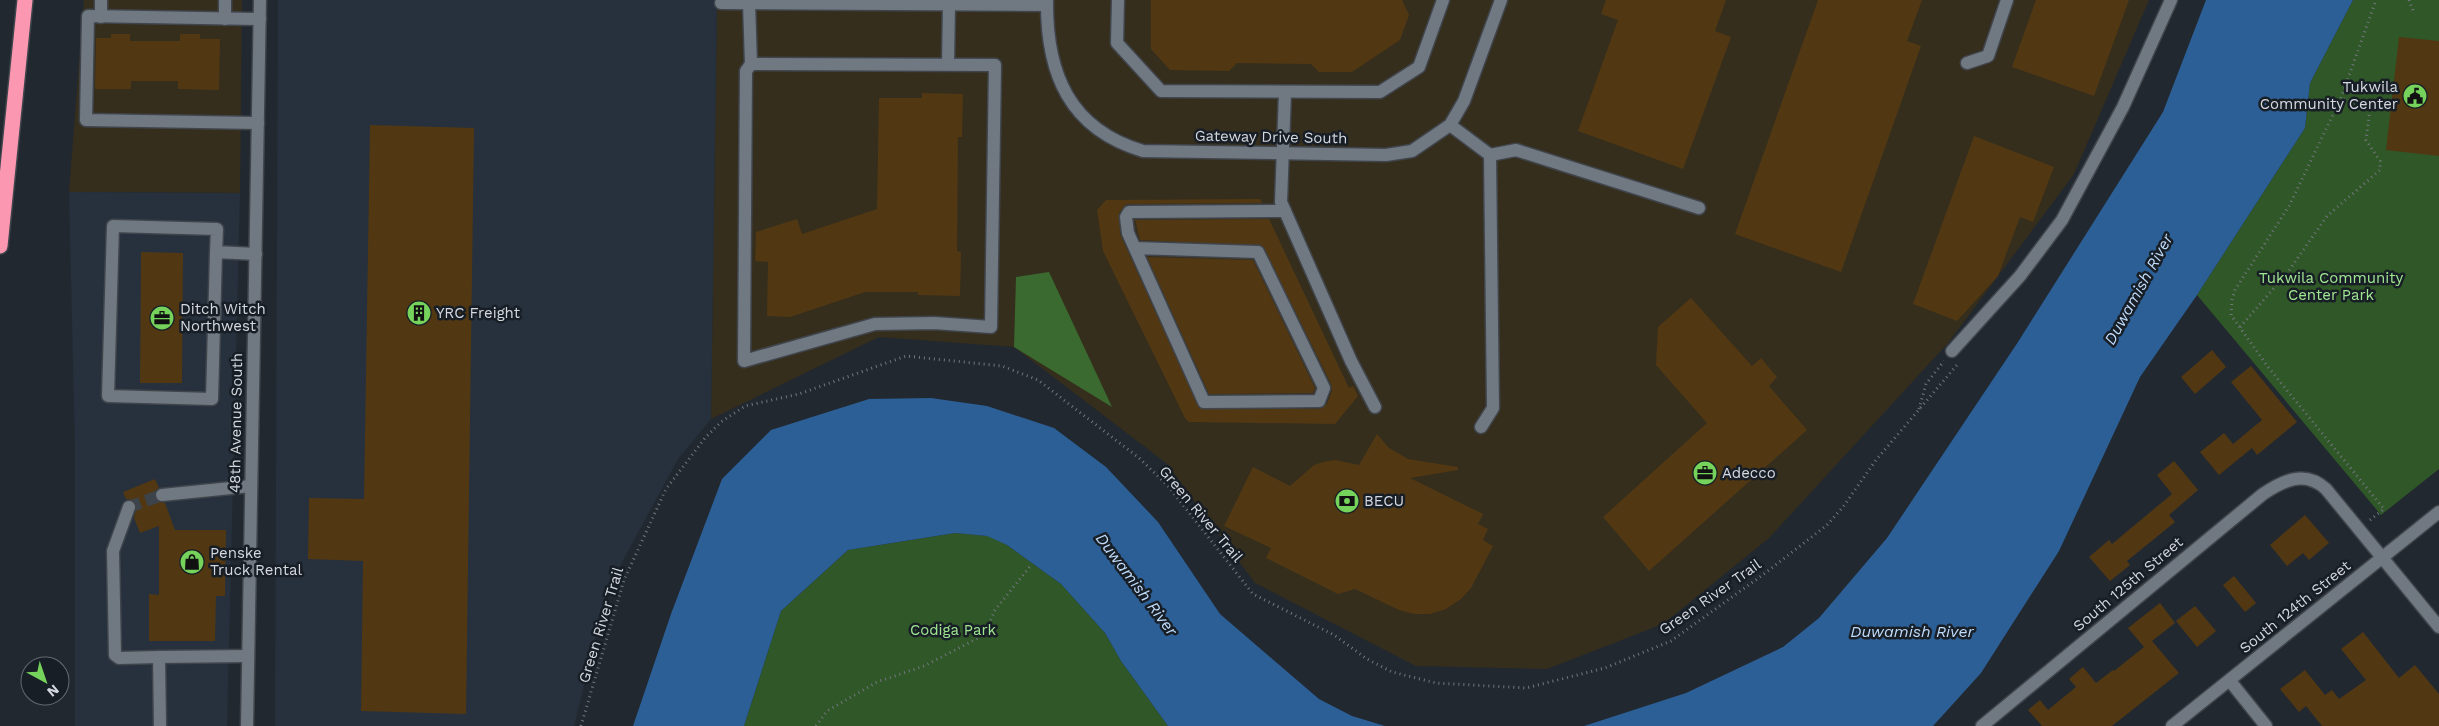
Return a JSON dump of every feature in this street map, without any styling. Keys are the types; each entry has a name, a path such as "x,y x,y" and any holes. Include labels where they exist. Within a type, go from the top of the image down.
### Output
{"highway":[{"path":"0,246 25,0"}],"street":[{"path":"101,16 102,0"},
{"path":"225,0 225,19"},
{"name":"48th Avenue South","path":"247,726 260,0"},
{"path":"1118,0 1117,43 1161,91 1285,92 1380,92 1419,67 1443,0"},
{"name":"Gateway Drive South","path":"1047,2 1051,53 1065,92 1076,111 1108,136 1143,151 1283,155 1386,155 1412,151 1450,125 1464,101 1502,0"},
{"path":"1967,63 1988,56 2007,0"},
{"path":"1952,351 2020,276 2062,220 2123,107 2171,0"},
{"path":"721,3 949,4 1047,2"},
{"path":"748,3 751,64 746,71 744,361 875,324 934,323 991,327 995,65 751,64"},
{"path":"948,64 949,4"},
{"path":"258,123 86,120 88,16 260,19"},
{"path":"1285,92 1281,202 1351,360 1375,407"},
{"path":"1450,125 1490,155 1516,150 1699,208"},
{"path":"1481,427 1494,408 1490,155"},
{"path":"1135,248 1258,252 1324,388 1319,401 1204,402 1128,233 1126,217 1129,212 1285,212"},
{"path":"113,226 217,229 216,252 212,399 108,396 113,226"},
{"path":"216,252 256,254"},
{"name":"South 125th Street","path":"1982,726 2263,494 2288,480 2300,478 2319,483 2359,529"},
{"path":"162,495 251,486"},
{"path":"130,507 113,551 115,655 119,658 248,656"},
{"name":"South 124th Street","path":"2172,726 2439,512"},
{"path":"2359,529 2439,627"},
{"path":"159,657 160,726"},
{"path":"2230,681 2266,726"}],"path":[{"path":"2359,529 2384,509 2268,367 2232,315 2232,300 2235,290 2289,206 2341,98 2376,0"},
{"path":"2409,0 2414,13"},
{"path":"2240,327 2288,272 2328,216 2380,170 2380,161 2366,140 2370,108 2341,98"},
{"name":"Green River Trail","path":"581,726 624,580 666,489 705,438 732,413 746,406 800,394 856,372 906,356 1002,366 1038,380 1139,458 1168,486 1253,594 1334,635 1367,658 1392,672 1436,683 1526,688 1606,668 1671,640 1764,574 1827,525 1843,507 1876,460 1918,412 1926,384 1952,351"},
{"path":"816,726 827,711 877,682 924,666 984,635 995,610 1032,564"}],"shaded area":[{"path":"84,0 242,0 240,193 69,192"},
{"path":"278,0 717,0 711,419 678,459 608,588 574,726 275,726"},
{"path":"717,0 2149,0 2074,174 1949,342 1769,538 1663,624 1547,669 1416,666 1255,583 1166,463 1014,347 879,337 711,419"},
{"path":"69,192 240,193 227,726 75,726 75,446"}],"green space":[{"name":"Tukwila Community Center Park","path":"2353,0 2439,0 2439,469 2381,515 2197,295 2305,128 2310,83"},
{"path":"1049,272 1112,407 1014,347 1016,277"},
{"name":"Codiga Park","path":"955,533 988,536 1007,545 1061,584 1105,633 1121,661 1168,726 744,726 781,611 848,550"}],"water":[{"name":"Duwamish River","path":"2206,0 2353,0 2310,83 2305,128 2197,295 2140,377 2059,551 1981,673 1933,726 1584,726 1686,693 1783,647 1819,618 1887,538 2018,342 2163,112"},
{"name":"Duwamish River","path":"931,398 987,406 1054,428 1106,467 1158,522 1220,614 1319,699 1352,716 1385,726 1168,726 1121,661 1105,633 1061,584 1007,545 987,536 955,533 848,550 781,611 744,726 633,726 671,614 722,479 771,430 869,399"}],"building":[{"path":"1151,0 1402,0 1409,15 1400,40 1352,72 1319,72 1311,64 1237,63 1229,71 1170,70 1151,49"},
{"path":"1606,0 1726,0 1715,31 1731,37 1683,169 1578,131 1618,20 1601,14"},
{"path":"1818,0 1922,0 1907,41 1921,46 1841,272 1735,234"},
{"path":"2036,0 2129,0 2094,96 2012,67"},
{"path":"111,34 130,34 130,41 180,41 180,34 200,34 200,39 220,39 219,90 178,89 178,81 131,81 131,89 95,89 96,38 111,38"},
{"name":"Tukwila Community Center","path":"2399,37 2439,41 2439,156 2386,150"},
{"path":"922,93 963,94 962,137 958,137 957,251 961,252 960,296 918,295 918,292 865,292 790,317 767,316 768,262 755,261 756,232 797,219 802,234 877,209 879,98 922,98"},
{"name":"YRC Freight","path":"370,125 474,128 466,714 361,711 363,561 308,559 309,498 364,499"},
{"path":"1974,136 2054,167 2033,222 2020,217 1998,276 1957,321 1913,304"},
{"path":"1260,199 1262,203 1128,204 1119,213 1120,234 1199,408 1320,409 1327,404 1332,391 1331,384 1263,246 1140,240 1135,220 1269,219 1349,388 1353,386 1358,396 1335,424 1189,422 1185,418 1103,251 1097,210 1106,200"},
{"name":"Ditch Witch Northwest","path":"141,252 183,253 182,383 140,383"},
{"path":"1147,257 1253,260 1315,388 1313,393 1209,394"},
{"name":"Adecco","path":"1691,298 1752,366 1761,358 1777,377 1769,386 1807,430 1649,571 1603,517 1707,423 1656,365 1658,327"},
{"path":"2212,350 2226,367 2195,394 2181,377"},
{"path":"2251,366 2297,422 2257,455 2252,448 2219,475 2200,452 2224,433 2233,444 2262,420 2231,382"},
{"name":"BECU","path":"1377,434 1389,448 1408,459 1458,467 1458,470 1410,478 1483,514 1478,524 1488,529 1483,540 1493,546 1471,588 1461,599 1446,609 1430,614 1414,614 1399,610 1355,589 1338,594 1266,558 1271,548 1224,526 1253,467 1290,486 1314,465 1323,462 1335,460 1359,465"},
{"path":"2174,461 2198,490 2169,515 2175,522 2127,561 2130,565 2110,581 2089,557 2109,540 2112,544 2172,494 2157,475"},
{"name":"Penske Truck Rental","path":"155,479 159,488 154,492 155,499 165,503 175,530 226,530 225,596 216,596 215,641 149,641 149,594 159,595 159,526 140,533 134,518 137,505 132,500 126,499 123,492"},
{"path":"2305,515 2329,543 2309,560 2303,553 2287,566 2270,545"},
{"path":"2234,576 2256,603 2245,612 2223,585"},
{"path":"2160,603 2175,623 2152,641 2179,673 2112,726 2042,726 2028,710 2040,700 2048,710 2076,687 2069,679 2083,667 2096,683 2144,647 2128,628"},
{"path":"2195,606 2216,631 2197,647 2176,621"},
{"path":"2363,632 2399,678 2415,665 2439,694 2439,726 2322,726 2306,706 2299,712 2280,689 2305,670 2325,695 2332,690 2339,699 2366,680 2341,649"}],"tunnel":[{"path":"129,507 162,495"}],"place":[{"name":"Tukwila Community Center","path":"2415,96"},
{"name":"YRC Freight","path":"419,313"},
{"name":"Ditch Witch Northwest","path":"162,318"},
{"name":"Adecco","path":"1705,473"},
{"name":"BECU","path":"1347,501"},
{"name":"Penske Truck Rental","path":"192,562"}]}
